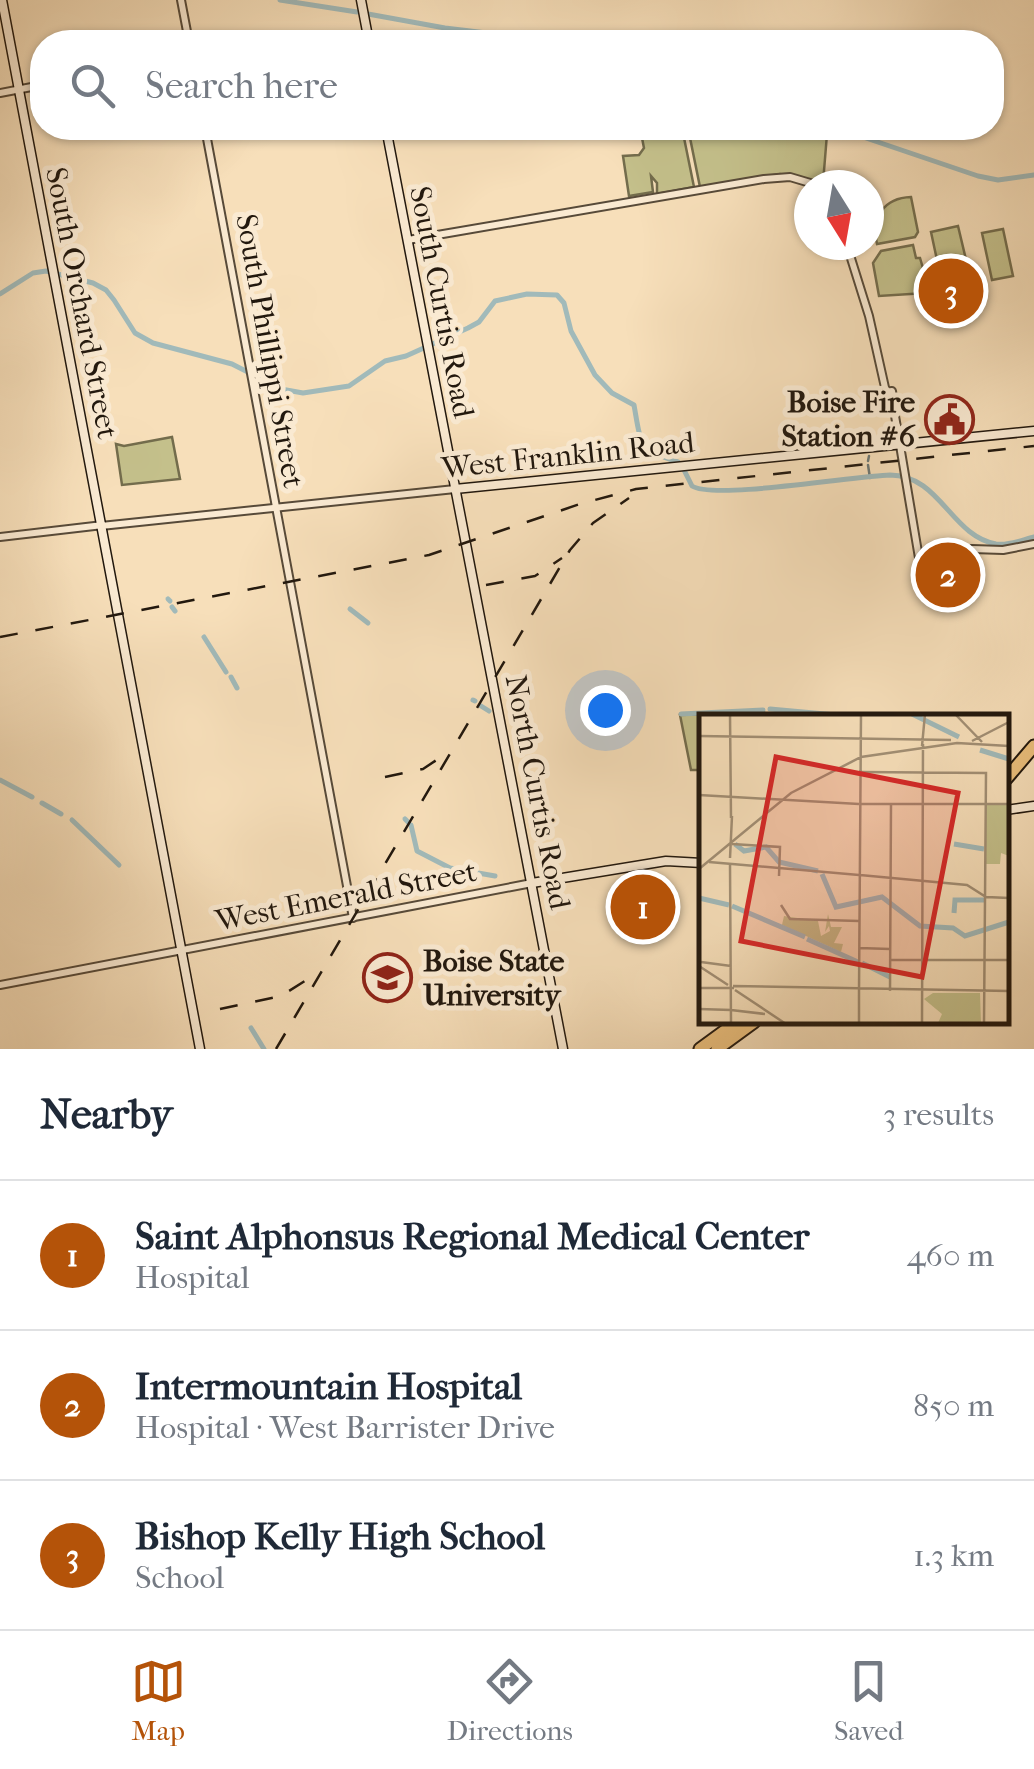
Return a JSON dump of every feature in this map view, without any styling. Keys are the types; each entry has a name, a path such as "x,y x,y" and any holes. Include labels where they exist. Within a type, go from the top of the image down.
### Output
{"highway":[{"path":"1009,764 1034,735"},
{"path":"1009,775 1034,746"},
{"path":"705,1048 735,1024"},
{"path":"705,1048 750,1024"}],"main road":[{"name":"South Orchard Street","path":"2,0 200,1049"},
{"path":"360,0 366,30"},
{"name":"South Curtis Road","path":"388,140 466,544"},
{"name":"West Franklin Road","path":"455,489 1034,430"},
{"name":"North Curtis Road","path":"466,544 563,1049"},
{"path":"1009,810 1034,806"},
{"name":"West Emerald Street","path":"532,883 666,861 699,863"}],"street":[{"path":"181,0 187,30"},
{"path":"0,93 30,87"},
{"name":"South Phillippi Street","path":"207,140 353,918"},
{"path":"408,240 774,178 794,178"},
{"path":"854,260 894,418 919,558 1034,544"},
{"name":"West Franklin Road","path":"0,537 455,489"},
{"name":"West Emerald Street","path":"0,985 532,883"}],"shaded area":[{"path":"642,140 684,140 694,187 657,194 657,183 651,176 653,192 629,196 623,156 639,155 644,148"},
{"path":"690,140 827,140 824,170 794,170 794,177 780,174 700,187"},
{"path":"911,197 918,232 915,237 884,243 884,209"},
{"path":"958,226 968,268 940,274 931,232"},
{"path":"1003,229 1013,276 992,280 982,233"},
{"path":"913,245 929,289 926,293 879,296 873,263 884,260 884,250"},
{"path":"172,437 180,479 122,485 116,444"},
{"path":"699,714 699,770 691,770 680,715"}],"waterway":[{"path":"280,0 357,12"},
{"path":"368,14 462,30"},
{"path":"872,140 978,176 998,180 1034,175"},
{"path":"0,294 33,273 46,271 93,283 106,290 135,333 153,343 232,364 281,389 303,393 349,386 385,361 406,356 479,322 495,301 527,294 557,295 595,375 612,393 634,405 638,429 648,449 678,462"},
{"path":"868,461 869,456"},
{"path":"868,465 870,478"},
{"path":"684,470 692,486 705,490 755,489 890,475 907,478 934,495 981,539 1001,544 1034,537"},
{"path":"172,607 175,611"},
{"path":"350,609 368,623"},
{"path":"204,637 226,672"},
{"path":"231,677 237,688"},
{"path":"481,706 489,711"},
{"path":"770,709 825,714"},
{"path":"681,714 763,710"},
{"path":"0,780 32,797"},
{"path":"42,803 61,814"},
{"path":"405,819 408,822"},
{"path":"72,820 119,865"},
{"path":"411,825 417,851 450,868 495,876"},
{"path":"251,1028 264,1049"}],"railway":[{"path":"0,637 429,555 636,489 1034,446"},
{"path":"276,1049 570,550 593,523 629,498"},
{"path":"486,585 535,576 562,558"},
{"path":"385,777 423,769 447,753"},
{"path":"220,1009 281,996 316,974"}],"place":[{"name":"Bishop Kelly High School","path":"951,291"},
{"name":"Boise Fire Station #6","path":"950,419"},
{"name":"Intermountain Hospital","path":"948,575"},
{"name":"Saint Alphonsus Regional Medical Center","path":"643,907"},
{"name":"Boise State University","path":"388,978"}]}
